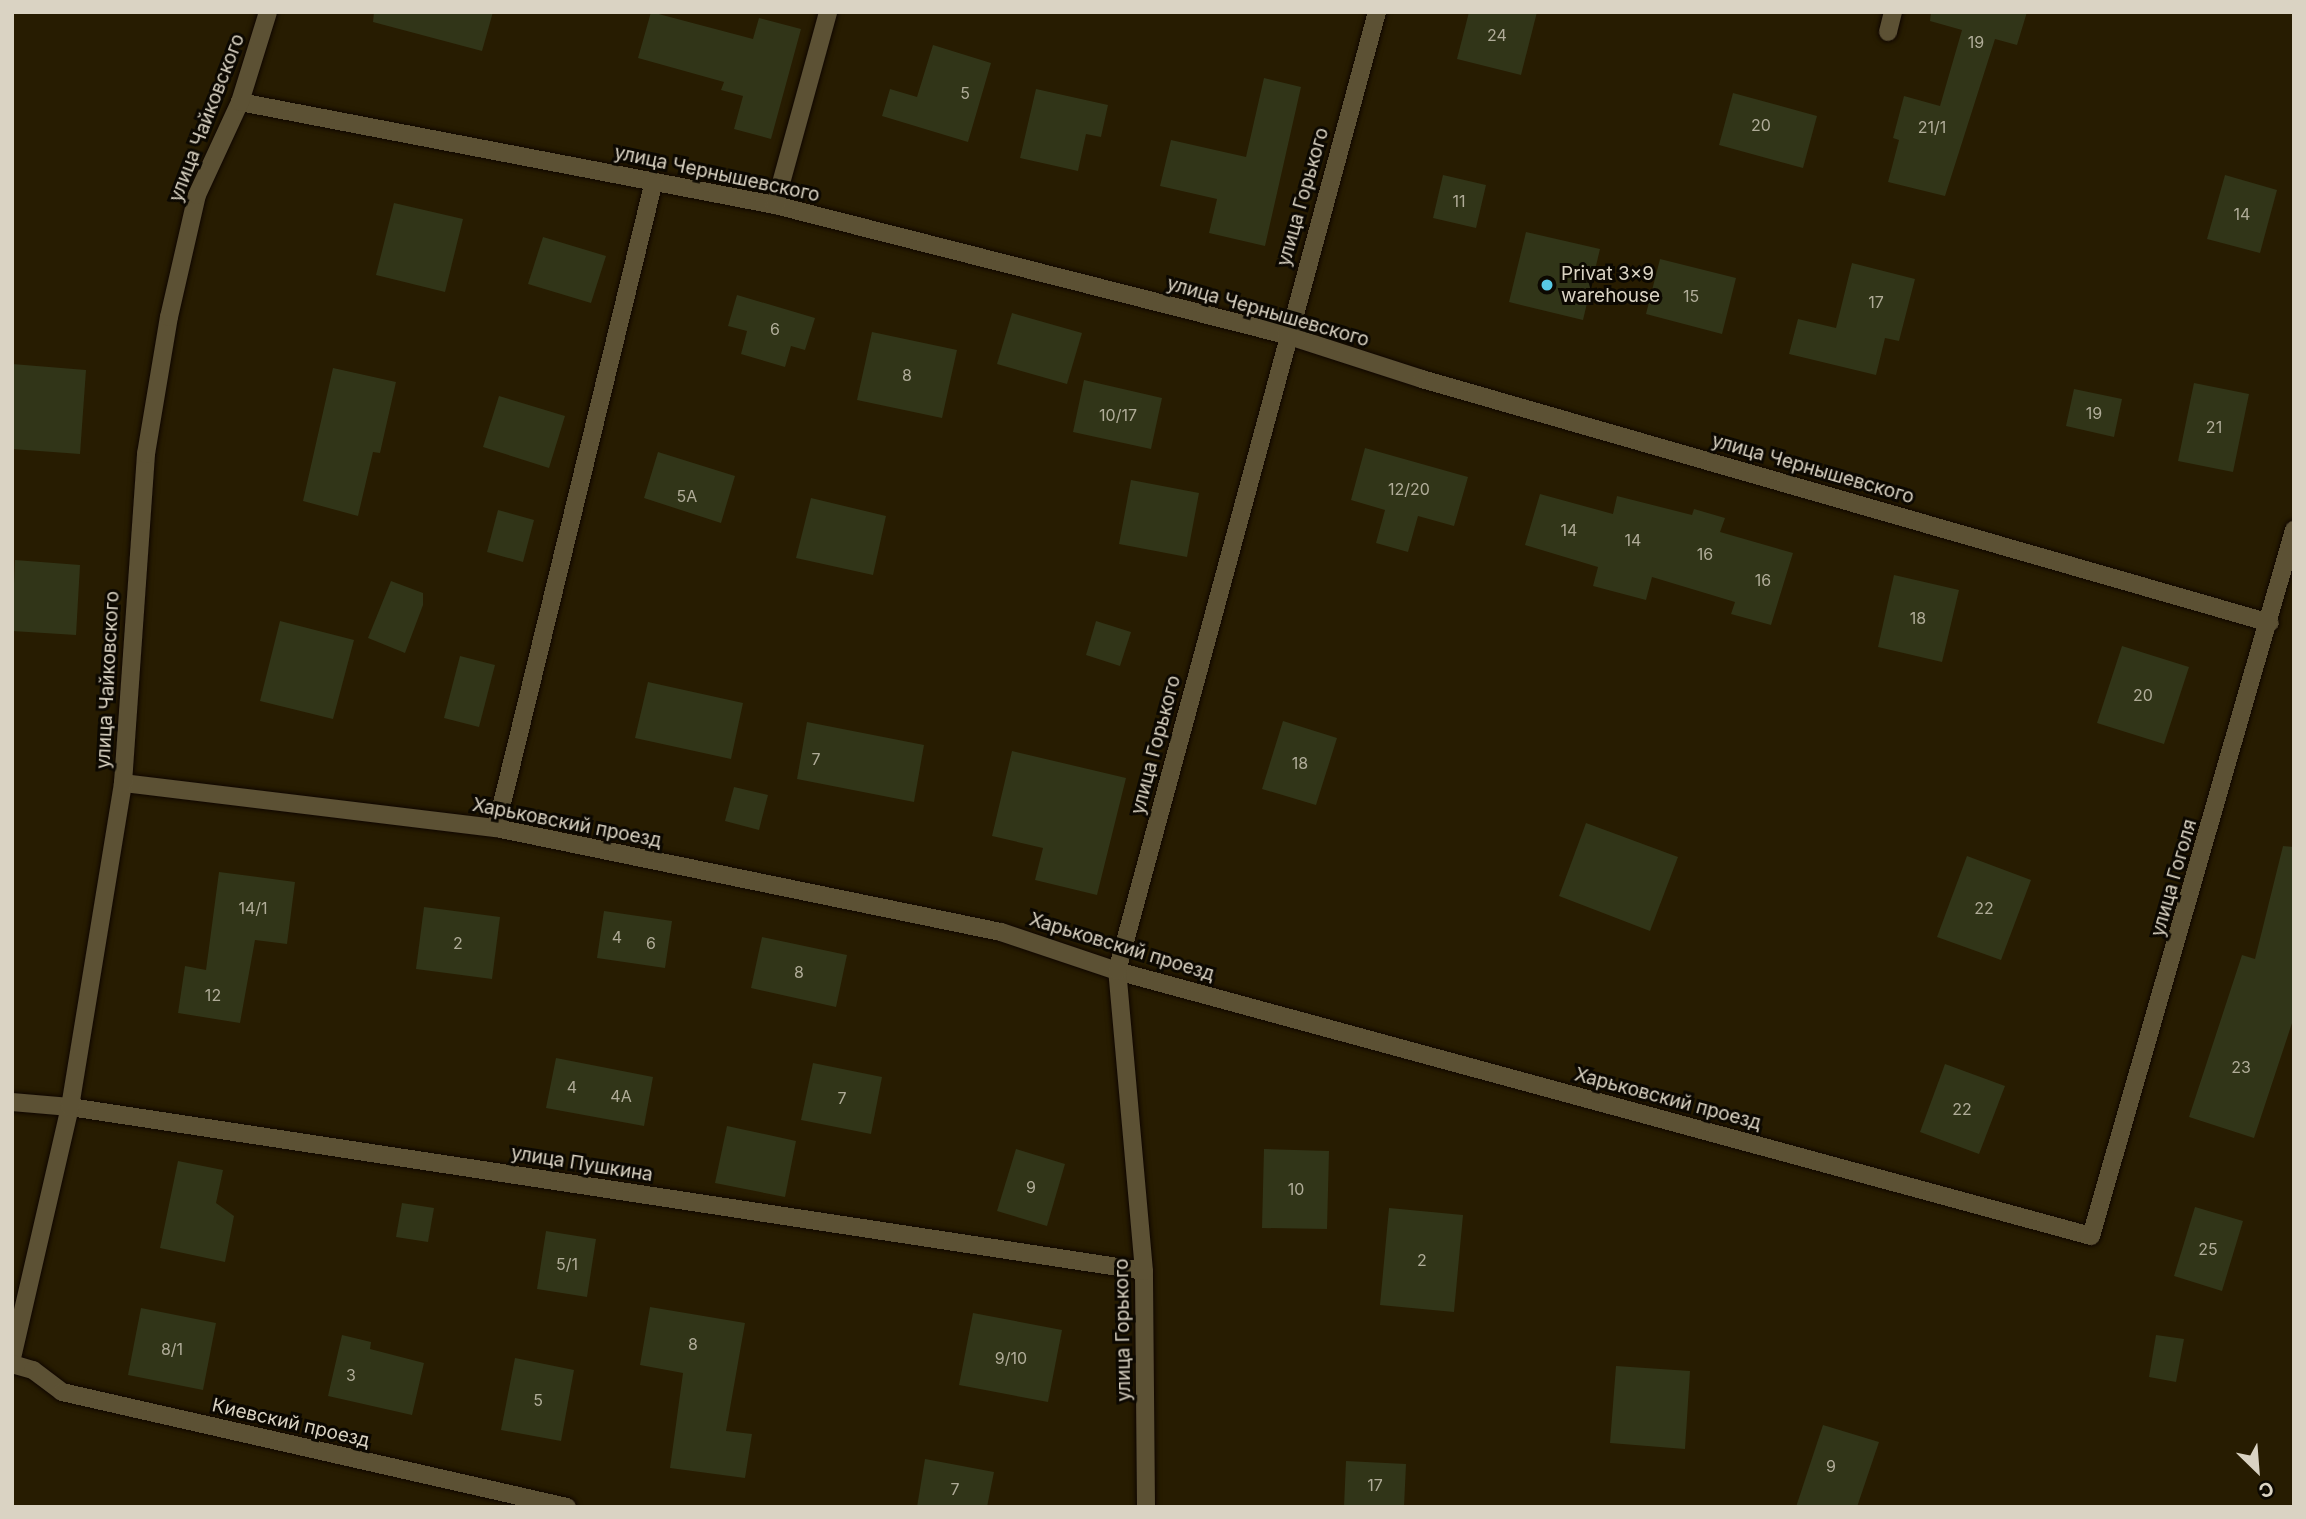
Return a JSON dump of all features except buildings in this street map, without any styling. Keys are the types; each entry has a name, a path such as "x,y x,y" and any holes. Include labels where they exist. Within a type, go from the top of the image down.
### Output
{"street":[{"name":"улица Чайковского","path":"12,1358 71,1107 123,783 146,454 169,317 197,195 240,102 268,12"},
{"path":"775,205 828,12"},
{"name":"улица Горького","path":"1146,1507 1144,1271 1117,971 1286,335 1377,12"},
{"path":"1888,32 1893,12"},
{"name":"улица Чернышевского","path":"240,102 775,205 1286,335 1422,379 2270,623"},
{"path":"496,828 654,181"},
{"name":"улица Гоголя","path":"2091,1236 2270,623 2294,530"},
{"name":"Харьковский проезд","path":"123,783 496,828 1001,932 1117,971 2091,1236"},
{"name":"улица Пушкина","path":"12,1102 71,1107 1144,1271"},
{"name":"Киевский проезд","path":"12,1364 33,1370 62,1392 567,1507"}],"place":[{"name":"Privat 3x9 warehouse","path":"1547,285"}]}
